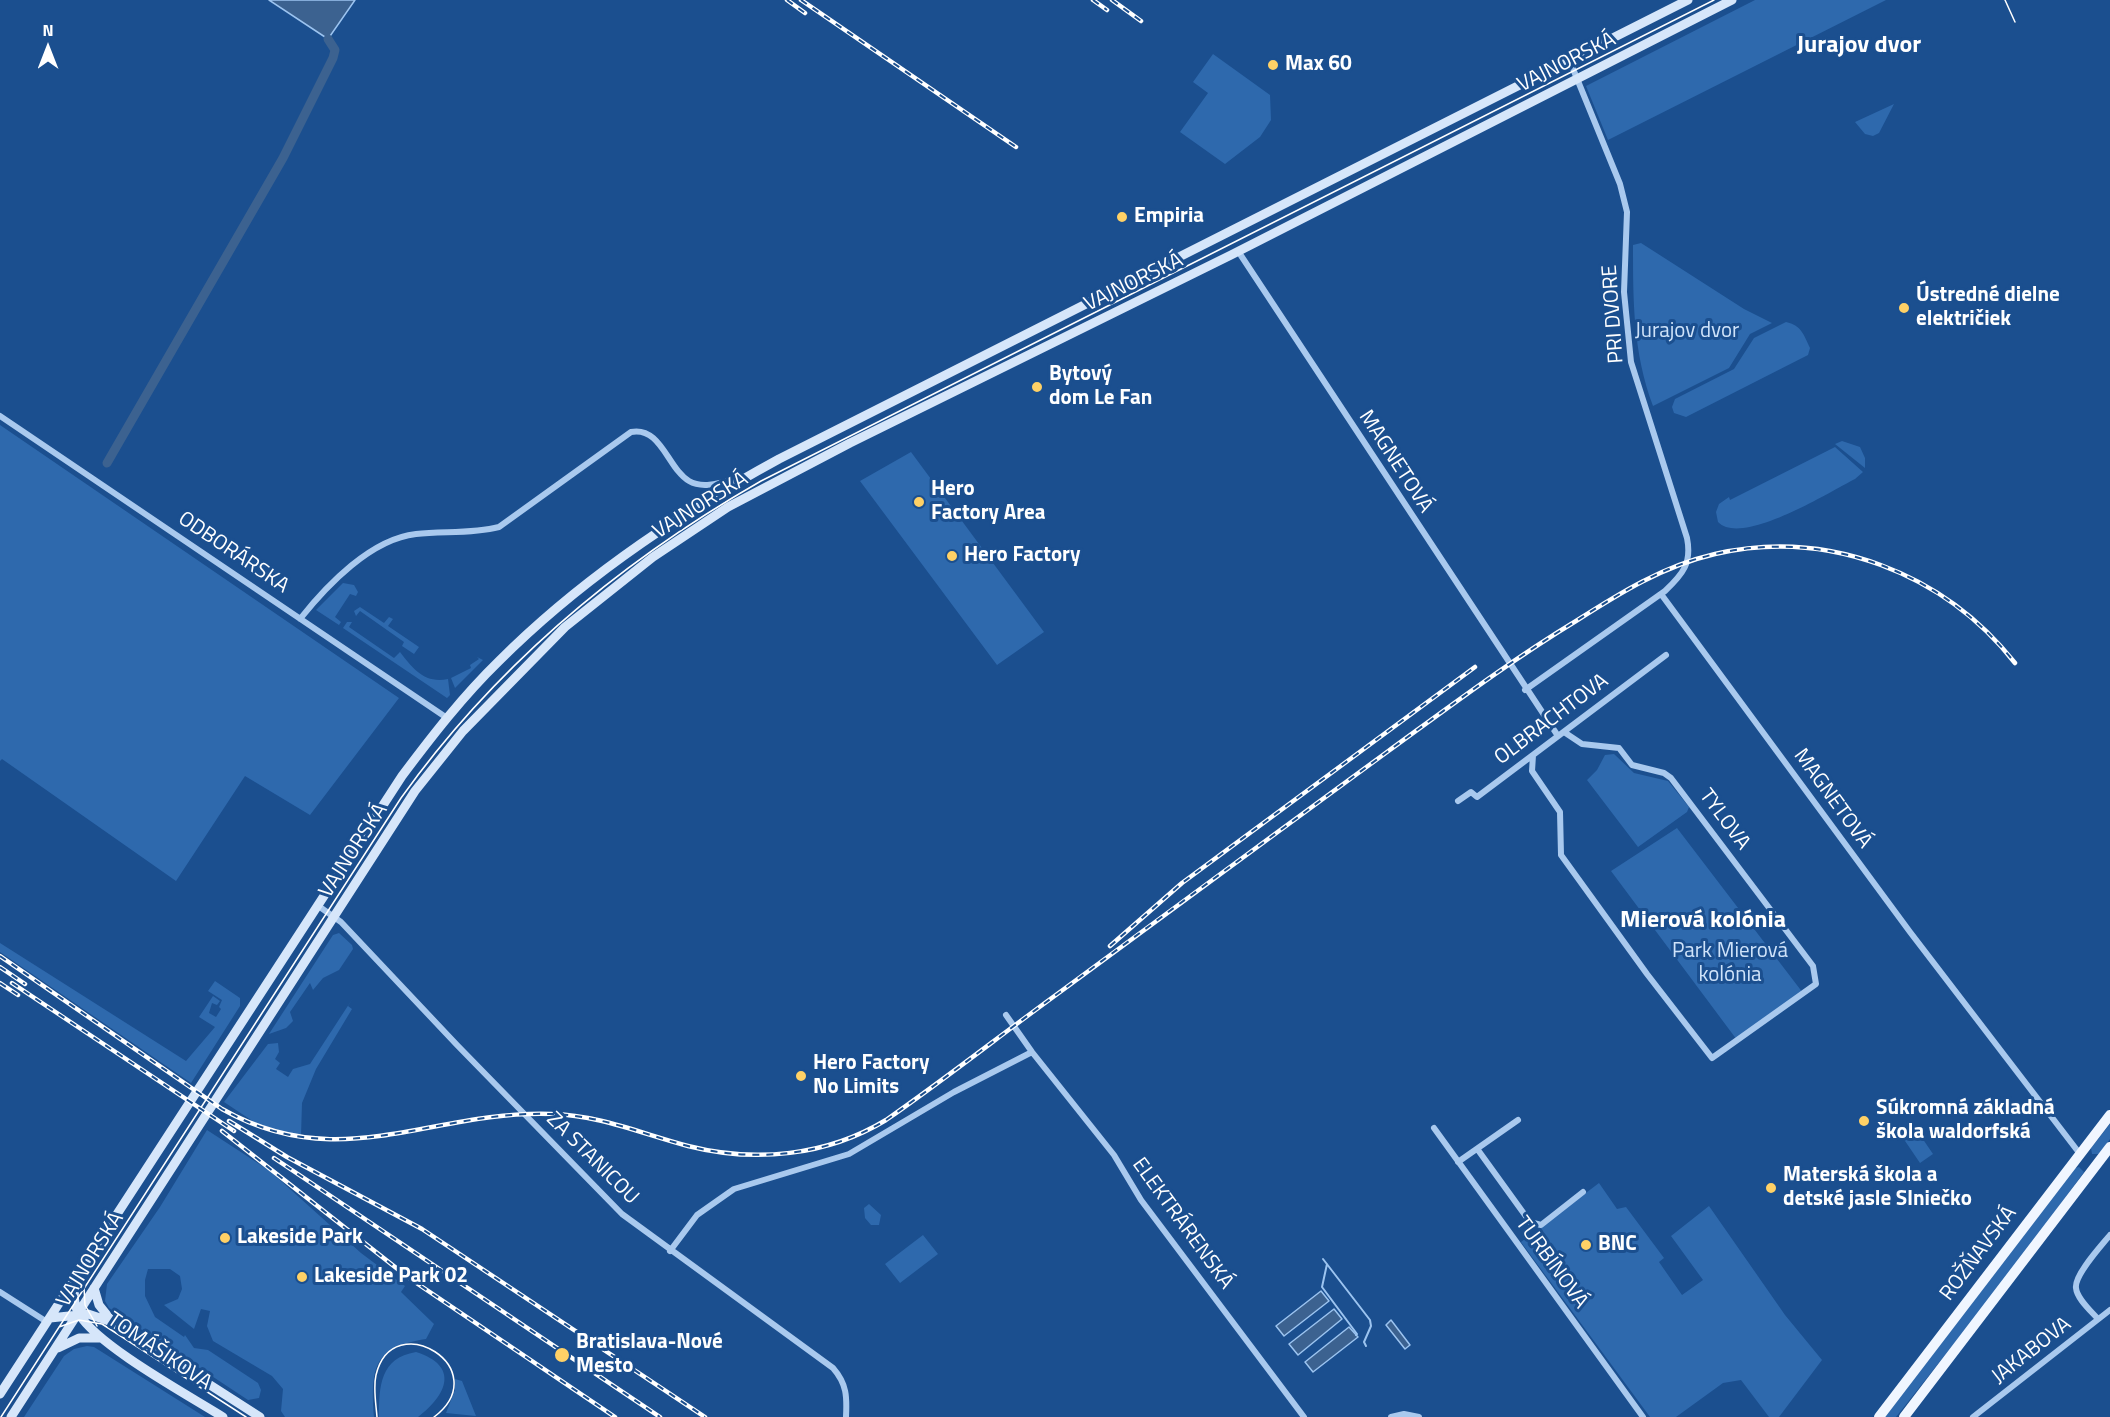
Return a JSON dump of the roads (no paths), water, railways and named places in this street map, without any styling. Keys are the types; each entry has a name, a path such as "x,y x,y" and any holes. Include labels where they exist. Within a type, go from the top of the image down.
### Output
{"main road":[{"name":"VAJNORSKÁ","path":"0,1394 387,798 447,718 499,660 582,588 658,531 744,478 1688,0"},
{"name":"VAJNORSKÁ","path":"11,1417 415,791 464,731 525,665 580,614 652,557 728,507 1732,0"},
{"path":"447,718 464,731"},
{"name":"ROŽŇAVSKÁ","path":"1879,1417 2110,1115"},
{"name":"ROŽŇAVSKÁ","path":"1904,1417 2110,1147"},
{"path":"2080,1154 2095,1167"},
{"name":"TOMÁŠIKOVA","path":"77,1278 74,1293 78,1313 101,1338 223,1417"},
{"name":"TOMÁŠIKOVA","path":"94,1288 101,1309 112,1322"},
{"name":"TOMÁŠIKOVA","path":"49,1320 78,1313 112,1322 260,1417"},
{"path":"57,1348 79,1338 101,1338"}],"street":[{"name":"PRI DVORE","path":"1569,59 1620,184 1627,212 1624,292 1631,362 1689,549 1689,562 1684,571 1661,594"},
{"name":"MAGNETOVÁ","path":"1238,251 1525,690 1561,734"},
{"name":"ODBORÁRSKA","path":"0,416 447,718"},
{"path":"300,619 309,607 382,543 418,534 478,531 499,527 622,436 642,431 651,436 689,481 702,484 744,478"},
{"path":"1525,690 1661,594"},
{"name":"MAGNETOVÁ","path":"1661,594 1910,932 2080,1154"},
{"name":"OLBRACHTOVA","path":"1458,801 1471,792 1477,797 1666,655"},
{"name":"TYLOVA","path":"1533,755 1532,771 1560,812 1561,855 1705,1052 1712,1058 1816,984 1813,966 1671,778 1664,773 1632,765 1619,748 1582,744 1561,734"},
{"name":"ZA STANICOU","path":"317,905 333,915 622,1214 833,1368 843,1382 846,1391 846,1417"},
{"name":"ELEKTRÁRENSKÁ","path":"1006,1015 1032,1052 1113,1155 1141,1200 1304,1417"},
{"path":"670,1251 697,1215 734,1189 849,1154 954,1092 1032,1052"},
{"path":"1458,1161 1478,1150 1518,1120"},
{"name":"TURBÍNOVÁ","path":"1434,1128 1643,1417"},
{"path":"1478,1150 1530,1222 1540,1225 1583,1192"},
{"path":"2098,1319 2080,1296 2075,1285 2078,1277 2110,1235"},
{"path":"0,1292 49,1320"},
{"name":"JAKABOVA","path":"1973,1417 1983,1414 2110,1310"},
{"path":"1391,1417 1404,1414 1419,1417"}],"waterway":[{"path":"107,463 283,158 333,58 335,50 328,39"},
{"path":"1323,1259 1370,1320 1371,1326 1364,1342 1366,1346"},
{"path":"1327,1264 1322,1287 1356,1335"}],"tram line":[{"path":"1,1417 401,798 478,704 519,661 564,620 659,546 709,512 761,481 1714,0"},
{"path":"2005,0 2015,22"},
{"path":"84,1287 85,1305 97,1326"},
{"path":"59,1327 79,1320 102,1324 246,1417"},
{"path":"377,1417 376,1375 386,1355 401,1345 418,1345 435,1352 448,1364 454,1380 450,1399 434,1417"}],"railway":[{"path":"787,0 805,13"},
{"path":"801,0 1016,147"},
{"path":"1093,0 1107,10"},
{"path":"1112,0 1141,21"},
{"path":"0,956 222,1109 265,1128 306,1137 346,1139 386,1135 507,1115 551,1114 604,1121 688,1146 713,1151 765,1155 790,1153 840,1142 886,1120 1480,685 1609,600 1660,573 1715,554 1757,548 1800,547 1841,553 1881,565 1919,582 1954,604 1986,631 2015,663"},
{"path":"1110,946 1182,883 1475,667"},
{"path":"0,967 25,984"},
{"path":"0,983 18,995"},
{"path":"12,983 234,1131"},
{"path":"229,1121 287,1157 422,1229 705,1417"},
{"path":"222,1131 409,1278 615,1417"},
{"path":"274,1158 660,1417"}],"place":[{"name":"Max 60","path":"1273,65"},
{"name":"Empiria","path":"1122,217"},
{"name":"Ústredné dielne električiek","path":"1904,308"},
{"name":"Bytový dom Le Fan","path":"1037,387"},
{"name":"Hero Factory Area","path":"919,502"},
{"name":"Hero Factory","path":"952,556"},
{"name":"Hero Factory No Limits","path":"801,1076"},
{"name":"Súkromná základná škola waldorfská","path":"1864,1121"},
{"name":"Materská škola a detské jasle Slniečko","path":"1771,1188"},
{"name":"Lakeside Park","path":"225,1238"},
{"name":"BNC","path":"1586,1245"},
{"name":"Lakeside Park 02","path":"302,1277"},
{"name":"Bratislava-Nové Mesto","path":"562,1355"}],"district":[{"name":"Jurajov dvor","path":"1859,46"},
{"name":"Mierová kolónia","path":"1703,921"}],"park label":[{"name":"Park Mierová kolónia","path":"1730,964"}]}
